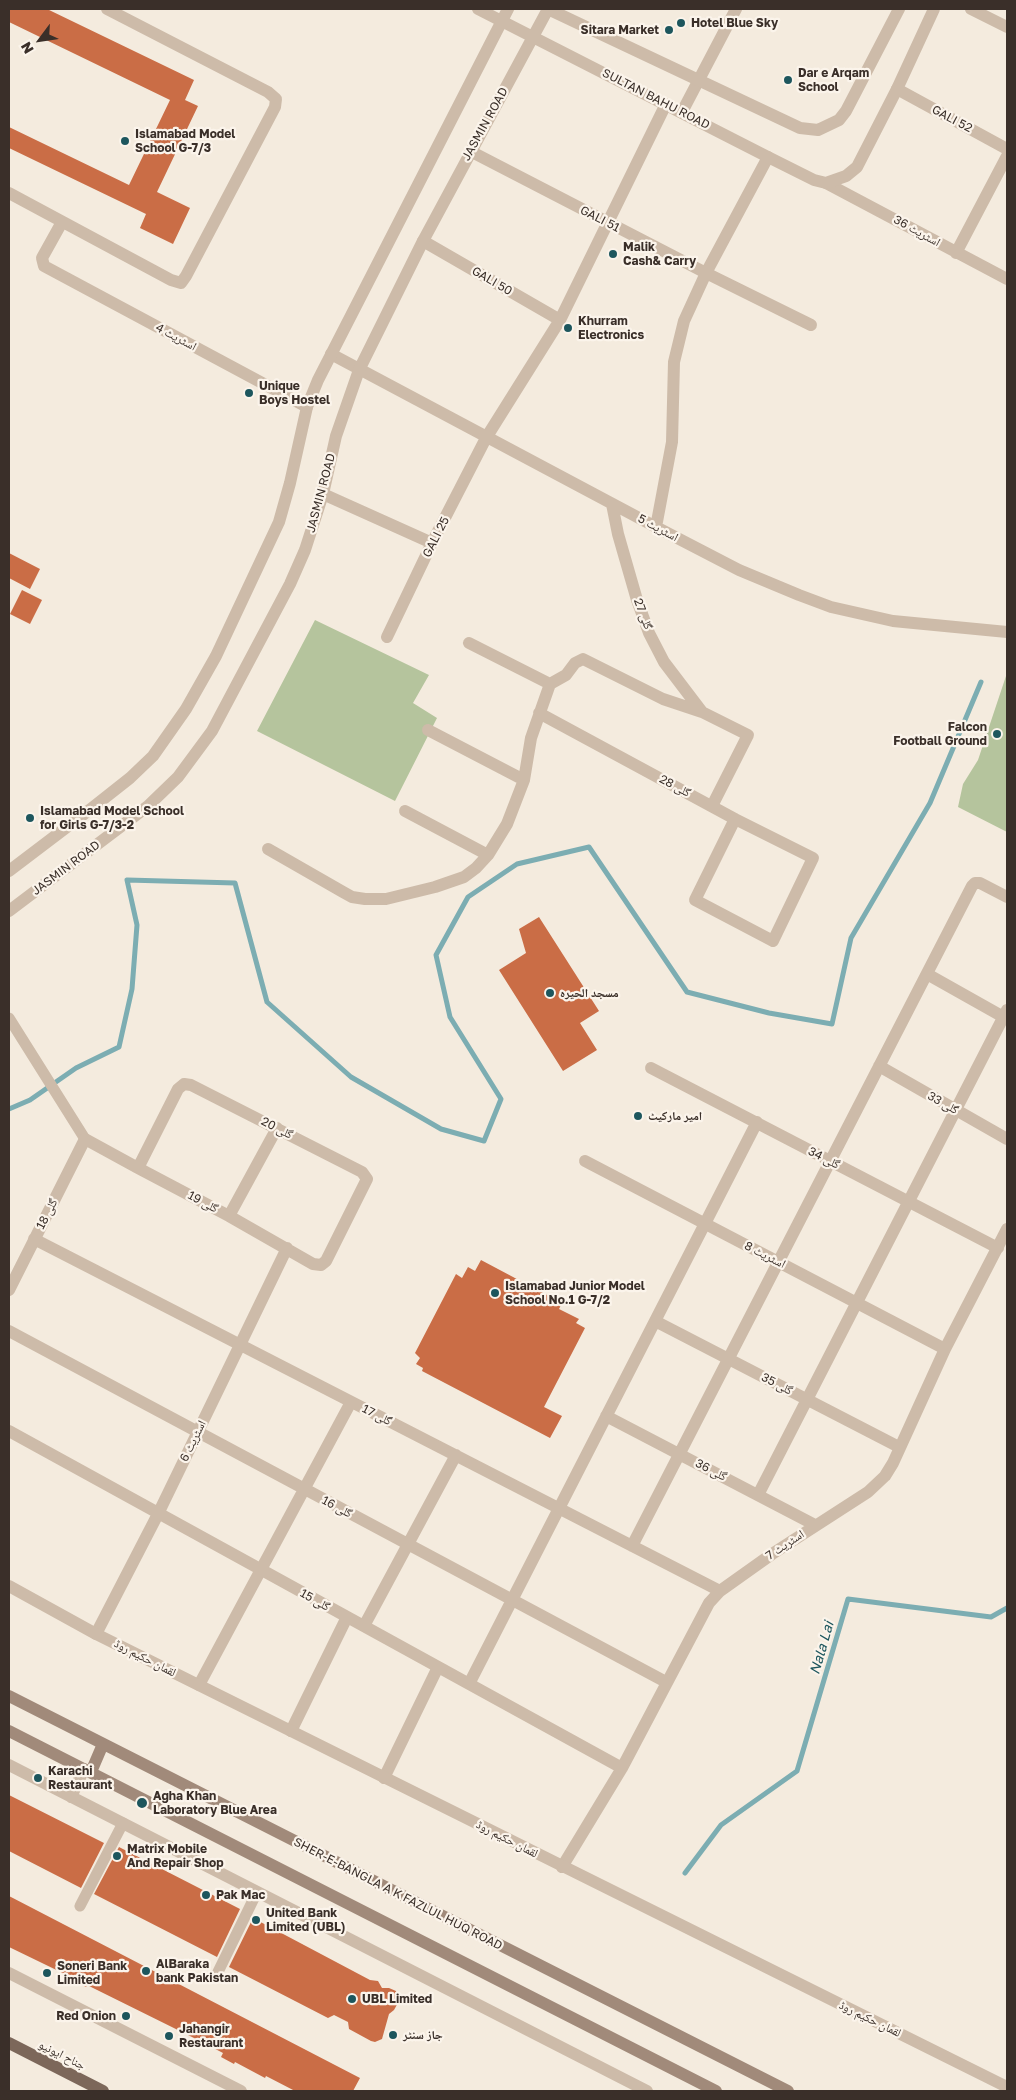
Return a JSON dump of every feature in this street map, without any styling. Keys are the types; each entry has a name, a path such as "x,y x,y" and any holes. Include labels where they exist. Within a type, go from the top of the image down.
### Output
{"main road":[{"name":"SHER-E-BANGLA A K FAZLUL HUQ ROAD","path":"9,1696 788,2091"},
{"path":"9,1731 716,2091"},
{"path":"87,1770 104,1744"},
{"name":"جناح ایونیو","path":"9,2043 103,2091"}],"street":[{"path":"9,193 181,284 186,276 274,107 276,99 268,92 107,9"},
{"name":"SULTAN BAHU ROAD","path":"478,9 814,180 831,182"},
{"path":"9,871 130,778 153,756 186,708 216,656 279,522 307,407 332,354 508,9"},
{"path":"548,9 800,128 818,130 828,127 839,120 846,111 899,9"},
{"name":"JASMIN ROAD","path":"9,911 148,806 178,777 212,731 290,584 305,550 323,494 336,436 359,370 470,151 548,9"},
{"path":"682,112 736,9"},
{"path":"831,182 858,167 934,9"},
{"path":"971,9 1007,27"},
{"name":"GALI 52","path":"896,89 1007,149"},
{"name":"GALI 25","path":"387,637 432,543 486,438 560,320 666,104"},
{"name":"GALI 51","path":"470,151 811,325"},
{"path":"956,253 1007,156"},
{"path":"656,527 672,442 674,362 684,321 706,273 768,157"},
{"name":"اسٹریٹ 36","path":"831,182 956,253 1007,279"},
{"name":"اسٹریٹ 4","path":"62,222 42,258 44,266 307,407"},
{"name":"GALI 50","path":"423,241 560,320"},
{"name":"اسٹریٹ 5","path":"332,354 486,438 739,570 831,607 894,621 1007,632"},
{"path":"323,494 432,543"},
{"name":"گلی 27","path":"612,504 636,600 649,633 664,662 702,712"},
{"path":"268,849 352,897 386,899 436,887 464,877 476,868 488,855 507,824 524,780 531,738 550,684 469,643"},
{"name":"گلی 27","path":"550,684 566,675 575,663 583,659 663,699 702,712 748,735 712,806"},
{"name":"گلی 28","path":"539,713 735,819 813,858 773,941 695,900 735,819"},
{"path":"428,730 524,780"},
{"path":"405,811 488,855"},
{"path":"632,1546 972,886 975,883 980,883 1007,898"},
{"path":"758,1495 1006,1015 926,974"},
{"path":"9,1018 85,1139"},
{"name":"گلی 33","path":"879,1066 1007,1139"},
{"name":"گلی 34","path":"651,1068 998,1248"},
{"name":"گلی 20","path":"138,1168 178,1089 184,1084 191,1085 362,1172 367,1178 326,1261 320,1265"},
{"path":"469,1684 757,1122"},
{"path":"229,1216 277,1128"},
{"name":"گلی 19","path":"85,1139 288,1248 313,1264 320,1265"},
{"name":"گلی 18","path":"9,1290 85,1139"},
{"name":"اسٹریٹ 8","path":"584,1161 946,1349"},
{"name":"اسٹریٹ 7","path":"562,1868 622,1768 709,1603 720,1591 815,1525 848,1506 868,1492 885,1476 946,1349 1007,1229"},
{"name":"گلی 17","path":"34,1239 720,1591"},
{"name":"اسٹریٹ 6","path":"96,1634 158,1514 288,1248"},
{"name":"گلی 35","path":"655,1321 899,1447"},
{"name":"گلی 16","path":"9,1331 666,1682"},
{"path":"199,1685 351,1402"},
{"name":"گلی 36","path":"606,1416 815,1525"},
{"name":"گلی 15","path":"9,1431 622,1768"},
{"path":"364,1626 456,1456"},
{"name":"لقمان حکیم روڈ","path":"9,1586 96,1634 291,1730 562,1868 1007,2087"},
{"path":"291,1730 347,1617"},
{"path":"384,1778 438,1668"},
{"path":"9,1765 647,2091"},
{"path":"71,1797 87,1770"},
{"path":"80,1906 123,1823"},
{"path":"216,1976 257,1892"},
{"path":"9,1973 241,2091"}],"green space":[{"path":"315,620 429,675 413,703 437,718 395,801 257,731"},
{"name":"Falcon Football Ground","path":"1007,673 1007,832 958,807 963,784 978,760"}],"building":[{"name":"Islamabad Model School G-7/3","path":"9,9 47,9 194,80 185,100 198,106 157,192 190,208 173,244 140,228 146,214 9,148 9,127 129,185 170,100 9,22"},
{"path":"9,553 40,569 30,589 9,578"},
{"path":"22,590 42,600 30,624 10,614"},
{"name":"مسجد الحیرہ","path":"539,917 599,1011 580,1023 597,1050 563,1071 499,970 526,953 519,929"},
{"name":"Islamabad Junior Model School No.1 G-7/2","path":"481,1260 562,1303 559,1309 579,1319 576,1323 585,1328 544,1407 562,1416 550,1438 422,1371 423,1368 416,1364 420,1358 415,1353 456,1274 462,1278 468,1267 475,1271"},
{"path":"9,1795 104,1843 81,1888 9,1851"},
{"path":"119,1847 240,1909 217,1957 94,1894"},
{"path":"9,1896 360,2078 353,2091 295,2091 235,2062 234,2064 221,2057 223,2053 87,1985 86,1987 74,1981 75,1979 9,1947"},
{"path":"253,1918 370,1980 378,1981 382,1988 396,1991 399,2001 394,2010 389,2014 382,2039 375,2042 371,2041 349,2029 348,2022 334,2015 328,2018 229,1967"}],"waterway":[{"path":"9,1109 30,1100 76,1068 119,1047 132,989 137,925 127,880 235,883 267,1002 351,1077 441,1129 484,1141 501,1099 450,1017 436,955 468,897 517,864 589,847 687,992 769,1013 832,1024 851,938 930,803 981,682"},
{"name":"Nala Lai","path":"685,1873 721,1825 797,1771 848,1599 991,1617 1007,1608"}],"place":[{"name":"Hotel Blue Sky","path":"681,23"},
{"name":"Sitara Market","path":"669,30"},
{"name":"Dar e Arqam School","path":"788,80"},
{"name":"Islamabad Model School G-7/3","path":"125,141"},
{"name":"Malik Cash& Carry","path":"613,254"},
{"name":"Khurram Electronics","path":"568,328"},
{"name":"Unique Boys Hostel","path":"249,393"},
{"name":"Falcon Football Ground","path":"997,734"},
{"name":"Islamabad Model School for Girls G-7/3-2","path":"30,818"},
{"name":"مسجد الحیرہ","path":"550,993"},
{"name":"امیر مارکیٹ","path":"638,1116"},
{"name":"Islamabad Junior Model School No.1 G-7/2","path":"495,1293"},
{"name":"Karachi Restaurant","path":"38,1778"},
{"name":"Agha Khan Laboratory Blue Area","path":"142,1803"},
{"name":"Matrix Mobile And Repair Shop","path":"117,1856"},
{"name":"Pak Mac","path":"206,1895"},
{"name":"United Bank Limited (UBL)","path":"256,1920"},
{"name":"AlBaraka bank Pakistan","path":"146,1971"},
{"name":"Soneri Bank Limited","path":"47,1973"},
{"name":"UBL Limited","path":"352,1999"},
{"name":"Red Onion","path":"126,2016"},
{"name":"جاز سنٹر","path":"393,2035"},
{"name":"Jahangir Restaurant","path":"169,2036"}]}
